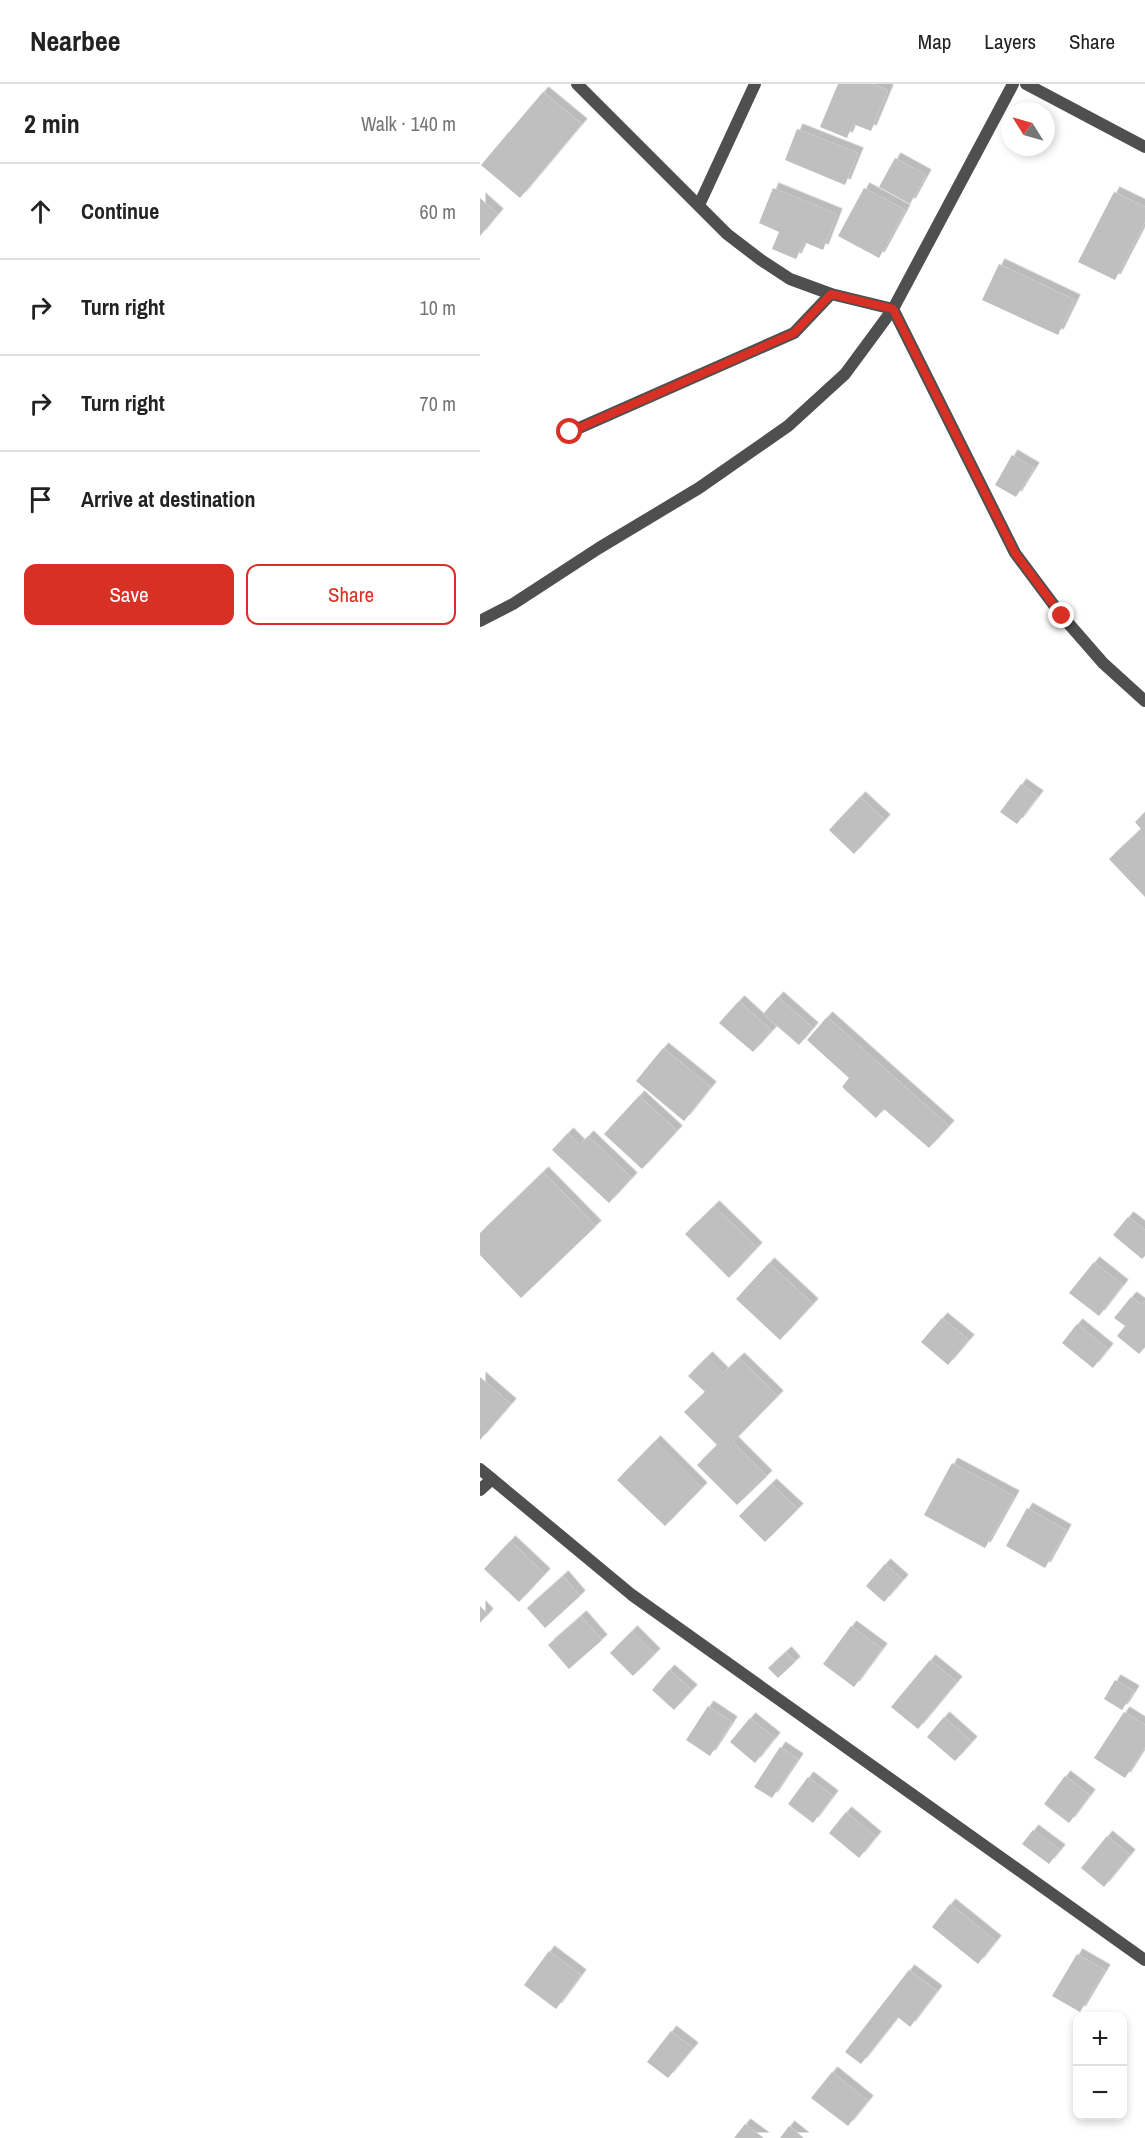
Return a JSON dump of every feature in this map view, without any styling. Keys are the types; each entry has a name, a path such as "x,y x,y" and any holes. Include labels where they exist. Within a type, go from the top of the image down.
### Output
{"street":[{"path":"577,84 727,234 761,260 790,279 831,294 893,309 1015,553 1062,616 1103,663 1145,701"},
{"path":"699,205 755,84"},
{"path":"480,621 513,604 598,548 699,488 788,426 845,374 893,309 1013,84"},
{"path":"1026,84 1145,147"},
{"path":"570,432 794,333 831,294"},
{"path":"480,1469 632,1595 1145,1960"},
{"path":"480,1490 492,1479"}],"building":[{"path":"838,84 872,84 888,90 871,131 853,124 847,138 820,127"},
{"path":"543,92 582,124 520,198 481,165"},
{"path":"797,129 858,153 845,185 785,160"},
{"path":"895,158 926,175 910,204 879,187"},
{"path":"773,188 837,214 823,250 804,242 796,259 772,249 779,232 759,223"},
{"path":"864,188 905,210 879,258 838,236"},
{"path":"1114,192 1145,207 1145,222 1115,280 1078,262"},
{"path":"480,198 498,214 480,236"},
{"path":"999,264 1075,300 1058,335 982,300"},
{"path":"1012,455 1034,468 1016,497 995,485"},
{"path":"1021,784 1038,796 1017,824 1000,812"},
{"path":"860,797 885,820 854,854 829,830"},
{"path":"1145,812 1145,897 1109,859 1141,829 1135,822"},
{"path":"778,997 813,1028 799,1045 763,1014"},
{"path":"739,1001 772,1031 753,1052 719,1023"},
{"path":"827,1017 949,1126 929,1148 884,1109 876,1118 842,1087 849,1078 807,1040"},
{"path":"663,1048 711,1087 684,1121 636,1081"},
{"path":"639,1096 677,1131 642,1169 604,1134"},
{"path":"568,1133 580,1145 588,1136 632,1178 609,1203 552,1150"},
{"path":"543,1172 596,1226 521,1298 480,1255 480,1233"},
{"path":"714,1206 757,1248 729,1278 685,1234"},
{"path":"1128,1217 1145,1230 1145,1256 1142,1259 1113,1235"},
{"path":"1094,1262 1123,1285 1099,1316 1069,1293"},
{"path":"769,1263 813,1304 780,1340 736,1299"},
{"path":"1131,1297 1142,1305 1145,1301 1145,1347 1139,1354 1117,1336 1125,1326 1114,1318"},
{"path":"942,1318 969,1340 948,1365 921,1342"},
{"path":"1077,1324 1108,1349 1093,1368 1062,1343"},
{"path":"707,1357 723,1373 739,1358 778,1396 733,1442 767,1476 737,1505 697,1465 717,1445 684,1412 705,1392 688,1376"},
{"path":"480,1377 511,1404 480,1440"},
{"path":"655,1441 702,1488 665,1526 617,1480"},
{"path":"952,1463 1014,1496 985,1548 924,1515"},
{"path":"771,1484 798,1509 765,1542 739,1516"},
{"path":"1027,1508 1066,1530 1045,1568 1006,1546"},
{"path":"510,1541 545,1574 519,1602 484,1569"},
{"path":"885,1564 903,1580 884,1602 866,1586"},
{"path":"563,1576 580,1596 545,1628 527,1608"},
{"path":"480,1606 488,1614 480,1623"},
{"path":"581,1616 602,1640 569,1669 548,1645"},
{"path":"851,1626 882,1649 854,1687 823,1664"},
{"path":"632,1631 655,1654 633,1676 610,1653"},
{"path":"786,1652 795,1662 778,1678 768,1668"},
{"path":"930,1660 957,1682 918,1729 891,1707"},
{"path":"669,1670 692,1690 674,1710 652,1690"},
{"path":"1115,1680 1134,1691 1122,1710 1104,1699"},
{"path":"708,1706 732,1722 710,1756 686,1740"},
{"path":"1124,1712 1145,1725 1145,1747 1125,1778 1094,1758"},
{"path":"944,1717 972,1742 955,1761 927,1737"},
{"path":"750,1718 775,1738 755,1763 730,1742"},
{"path":"780,1747 798,1759 772,1798 754,1787"},
{"path":"1065,1776 1090,1795 1069,1823 1044,1804"},
{"path":"808,1777 833,1796 813,1823 788,1804"},
{"path":"846,1812 876,1837 859,1858 829,1833"},
{"path":"1033,1830 1060,1850 1049,1864 1022,1844"},
{"path":"1107,1836 1130,1855 1104,1887 1081,1868"},
{"path":"950,1904 996,1941 978,1964 932,1927"},
{"path":"549,1951 581,1975 556,2009 524,1985"},
{"path":"1077,1954 1105,1970 1080,2012 1052,1996"},
{"path":"909,1970 937,1991 910,2027 898,2017 861,2064 845,2052"},
{"path":"671,2031 693,2048 668,2078 647,2062"},
{"path":"832,2072 868,2101 848,2126 811,2098"},
{"path":"745,2124 764,2138 734,2138"},
{"path":"789,2126 804,2138 780,2138"}],"route":[{"path":"570,432 794,333 831,294 893,309 1015,553 1062,616"}]}
